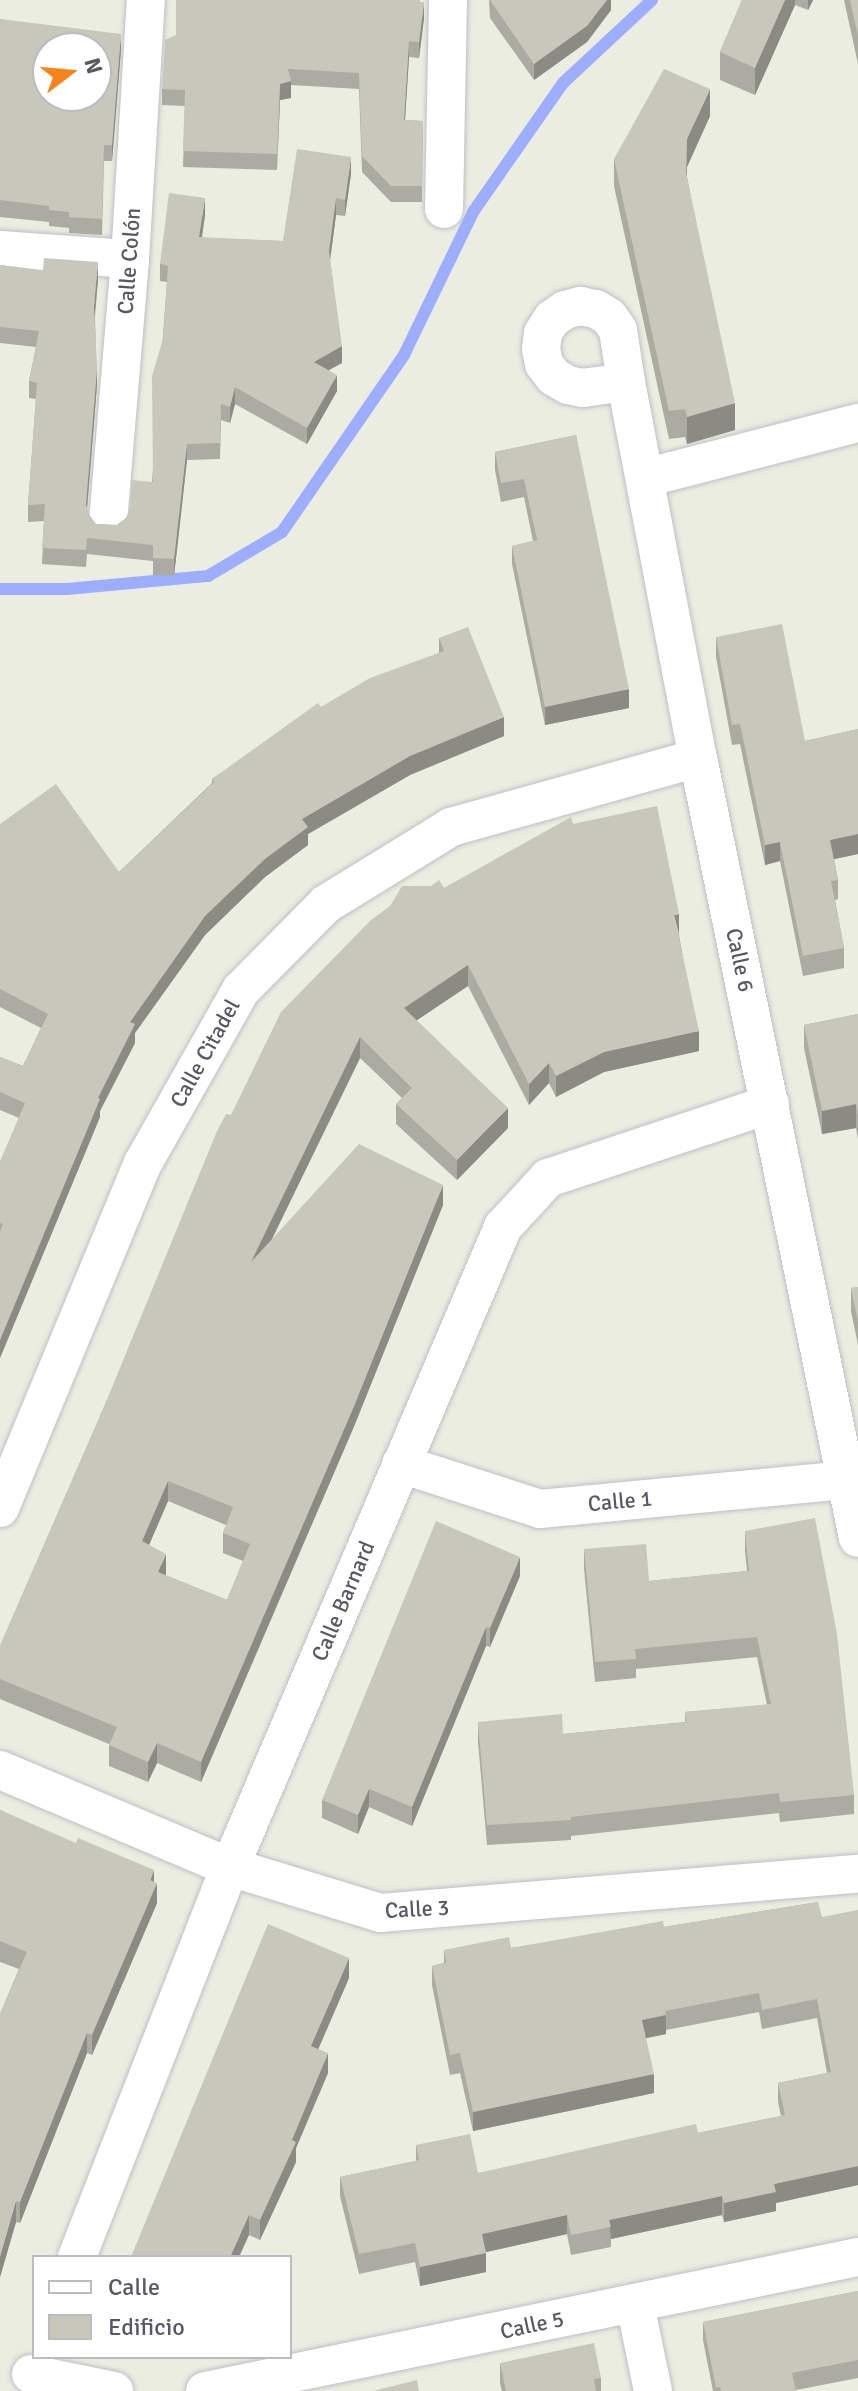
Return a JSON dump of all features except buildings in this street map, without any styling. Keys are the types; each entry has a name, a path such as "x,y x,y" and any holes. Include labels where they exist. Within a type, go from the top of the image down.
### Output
{"street":[{"name":"Calle Colón","path":"108,522 130,259 146,0"},
{"path":"444,209 448,0"},
{"path":"0,250 130,259"},
{"name":"Calle 6","path":"626,382 698,758 858,1538"},
{"path":"645,478 858,423"},
{"name":"Calle Citadel","path":"0,1508 143,1163 241,990 326,904 451,827 698,758"},
{"name":"Calle Barnard","path":"78,2255 230,1867 503,1227 548,1178 770,1104"},
{"name":"Calle 1","path":"401,1464 540,1509 845,1480"},
{"name":"Calle 3","path":"0,1770 230,1867 380,1913 858,1874"},
{"name":"Calle 5","path":"205,2391 267,2386 858,2257"},
{"path":"635,2304 653,2391"},
{"path":"32,2374 114,2391"}],"waterway":[{"path":"0,589 67,589 208,576 282,532 404,355 473,212 563,83 652,0"}]}
